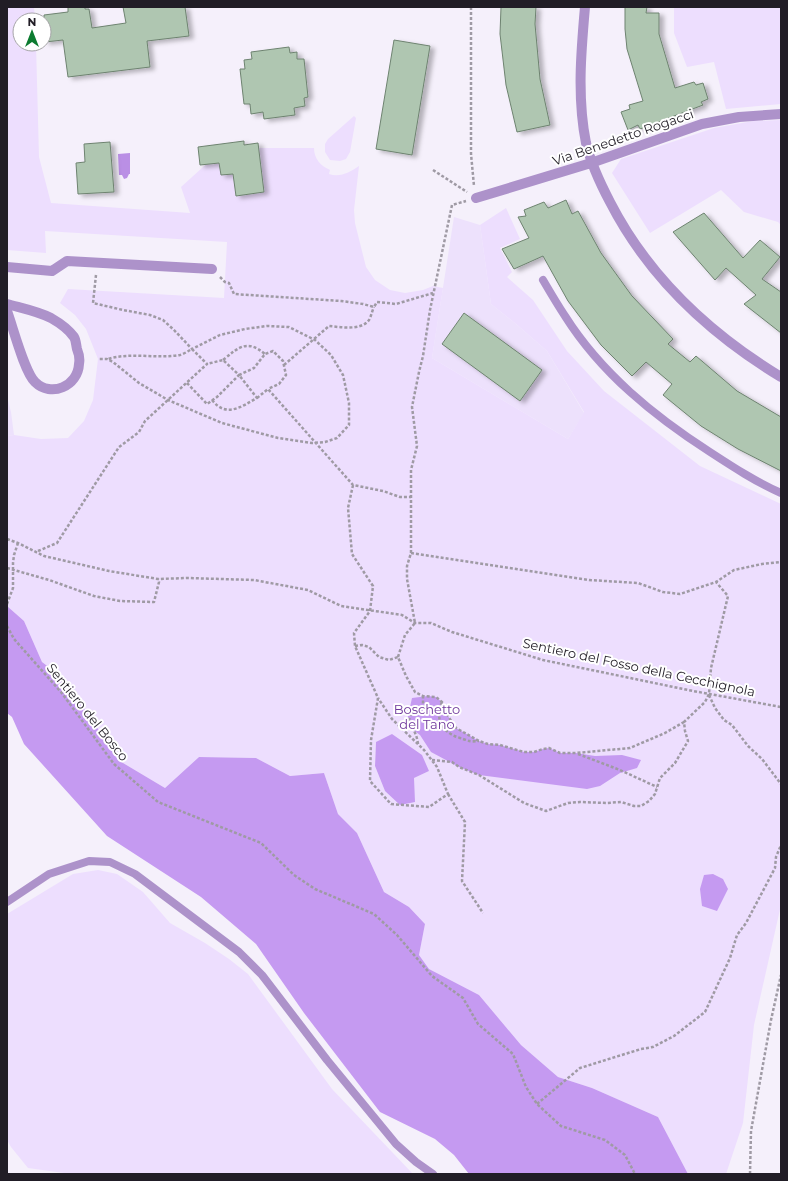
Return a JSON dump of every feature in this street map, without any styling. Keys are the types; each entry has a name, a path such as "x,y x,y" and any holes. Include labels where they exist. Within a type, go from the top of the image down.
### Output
{"street":[{"path":"585,7 581,89 586,141 591,163 608,198 630,237 648,262 690,308 746,354 781,377"},
{"name":"Via Benedetto Rogacci","path":"476,198 591,163 711,122 739,117 781,114"},
{"path":"7,267 52,271 67,261 212,269"},
{"path":"7,304 51,318 75,338 79,365 76,376 69,384 52,390 43,388 35,382 28,373 7,311"}],"lane":[{"path":"543,280 565,317 578,335 632,395 662,420 689,439 747,476 781,493"},
{"path":"7,902 49,874 89,861 110,862 135,874 239,952 262,976 327,1060 396,1144 416,1162 433,1174"}],"path":[{"path":"471,7 471,154 476,198"},
{"path":"433,170 476,198"},
{"path":"476,198 452,205 433,293 423,356 418,372 412,407 416,446 411,470 411,553 407,566 407,579 415,623 405,635 398,657 411,686 415,692 423,696 436,697 442,702 446,713 456,728 479,741 488,744 500,745 524,752 534,752 550,748 560,753 630,748 665,733 684,722 705,702 709,694 711,668 728,596 716,582"},
{"path":"225,282 228,283 234,294 340,301 374,307"},
{"path":"94,290 92,303 150,315 163,320 207,364"},
{"path":"284,365 329,326 343,328 362,325 369,320 377,302 396,304 433,293"},
{"path":"98,359 108,360 118,356 135,357 182,355 220,335 267,326 289,327 313,339 331,355 343,375 349,403 349,425 337,438 316,443 278,438 222,423 168,400 139,383 108,360"},
{"path":"37,552 57,543 119,447 139,432 145,421 207,364 223,360 237,348 247,345 256,347 265,354"},
{"path":"187,383 207,404 239,375 254,368 265,354 273,351 282,361 286,375 279,384 268,389 257,398 241,407 227,411 216,406 212,400"},
{"path":"223,360 239,375 257,398"},
{"path":"268,389 353,485 383,491 400,498 411,498"},
{"path":"353,485 348,508 352,554 373,586 370,611 354,633 356,646 378,698 392,719 418,744 437,767 448,794 465,822 462,881 483,913"},
{"name":"Sentiero del Fosso della Cecchignola","path":"7,539 44,556 109,571 158,579 187,578 254,580 308,590 341,606 402,615 415,623 431,623 452,632 543,660 781,707"},
{"path":"7,604 13,588 14,555 18,543"},
{"path":"411,553 589,580 638,583 663,592 680,594 716,582 734,570 762,564 781,562"},
{"path":"7,568 71,587 94,596 120,601 154,602 158,579"},
{"name":"Sentiero del Bosco","path":"7,626 14,639 61,692 114,764 158,802 261,843 294,875 315,889 374,914 397,935 432,976 463,998 478,1024 513,1054 526,1087 537,1104 561,1126 605,1140 625,1155 636,1174"},
{"path":"356,646 362,645 369,647 379,657 389,660 398,657"},
{"path":"709,694 715,708 724,720 732,725 748,746 762,758 781,784"},
{"path":"418,744 417,735 409,720 411,714 419,712 423,706 423,696"},
{"path":"378,698 371,740 370,781 391,804 429,807 448,794"},
{"path":"442,702 439,710 439,719 443,728 454,736 463,738 470,742 479,741"},
{"path":"432,760 452,762 459,767 479,775 524,803 546,811 568,803 580,802 621,802 634,806 641,806 649,801 655,794 660,778 676,763 688,741 684,722"},
{"path":"576,753 620,770 657,787"},
{"path":"537,1104 580,1068 641,1049 653,1047 674,1036 705,1012 730,958 737,934 746,923 775,868 776,857 781,845"},
{"path":"750,1174 751,1130 771,1020 781,975"}],"shaded area":[{"path":"130,153 130,174 124,179 122,175 119,175 118,154"},
{"path":"454,217 480,225 491,304 547,351 584,413 568,439 432,358"},
{"path":"7,396 14,435 7,436"}],"green space":[{"path":"7,7 34,7 34,12 12,12 12,52 36,52 39,157 51,203 190,213 181,187 224,148 314,148 315,156 319,162 330,170 329,174 333,175 345,174 359,166 354,210 355,223 366,267 375,280 390,290 405,293 423,290 433,286 443,288 432,358 568,439 584,412 547,351 491,304 480,225 506,208 520,239 500,248 512,272 507,277 533,300 567,351 604,391 700,466 781,504 781,905 754,1025 743,1123 726,1174 688,1174 658,1117 592,1088 558,1077 521,1045 479,995 429,969 419,955 425,924 409,907 384,892 357,833 338,814 324,773 290,776 256,758 199,757 165,788 118,760 67,681 42,662 24,621 7,606 7,436 14,435 41,439 68,438 84,421 93,400 98,359 86,329 75,315 60,303 68,289 224,298 227,242 45,231 46,253 7,250","holes":["376,742 429,771 385,791 375,766"]},
{"path":"674,7 781,7 781,104 726,109 714,62 687,67 674,33"},
{"path":"354,116 356,118 350,152 346,159 340,161 330,160 325,152 325,144 328,139"},
{"path":"781,120 781,225 778,222 744,212 721,190 650,233 612,173 621,159 714,128 753,121"},
{"path":"7,606 24,621 42,662 67,681 118,760 165,788 199,757 256,758 290,776 324,773 338,814 357,833 384,892 409,907 425,924 419,955 429,969 479,995 521,1045 558,1077 592,1088 658,1117 688,1174 469,1174 454,1155 435,1139 380,1112 304,1013 256,944 201,897 107,836 24,744 12,717 7,713"},
{"name":"Boschetto del Tano","path":"428,696 436,697 442,702 446,713 456,728 479,741 488,744 500,745 524,752 534,752 549,748 560,753 576,753 595,756 622,755 641,760 637,768 620,773 600,786 587,789 479,775 459,767 431,752 420,735 406,725 412,698"},
{"path":"392,734 422,755 429,771 414,778 415,802 400,805 385,791 375,766 376,742"},
{"path":"98,870 117,874 143,892 170,923 205,943 248,974 332,1089 413,1174 71,1174 28,1168 7,1140 7,914 73,874"},
{"path":"713,874 723,879 728,889 717,911 702,906 700,889 704,875"}],"building":[{"path":"68,7 85,7 85,9 89,9 92,28 126,23 123,7 185,7 189,36 147,41 150,67 68,77 63,40 52,41 52,14 68,12"},
{"path":"501,7 536,7 535,24 540,79 550,125 517,132 506,85 500,34"},
{"path":"625,7 647,7 646,13 659,13 659,34 675,88 694,82 696,85 703,83 708,99 701,102 703,105 640,129 638,125 628,130 621,112 630,109 629,105 643,101 627,49"},
{"path":"394,40 430,46 412,155 376,149"},
{"path":"289,47 290,53 297,52 297,59 304,59 308,97 304,98 305,106 294,108 295,115 264,119 263,112 251,114 250,104 244,104 240,69 245,69 244,60 252,59 251,52"},
{"path":"244,141 244,145 258,143 264,192 236,196 233,174 221,175 219,163 200,165 198,147"},
{"path":"110,142 114,192 78,194 76,163 85,162 84,144"},
{"path":"566,200 572,214 578,211 601,253 632,296 673,339 668,344 690,362 696,356 737,391 781,417 781,471 738,449 701,426 663,395 672,384 646,362 632,376 601,345 568,301 543,256 514,269 502,249 529,238 518,217 526,216 524,210 544,202 548,208"},
{"path":"704,213 743,258 760,240 780,257 762,279 781,292 781,333 744,304 756,295 726,268 715,280 673,232"},
{"path":"464,313 542,370 520,401 442,344"}]}
